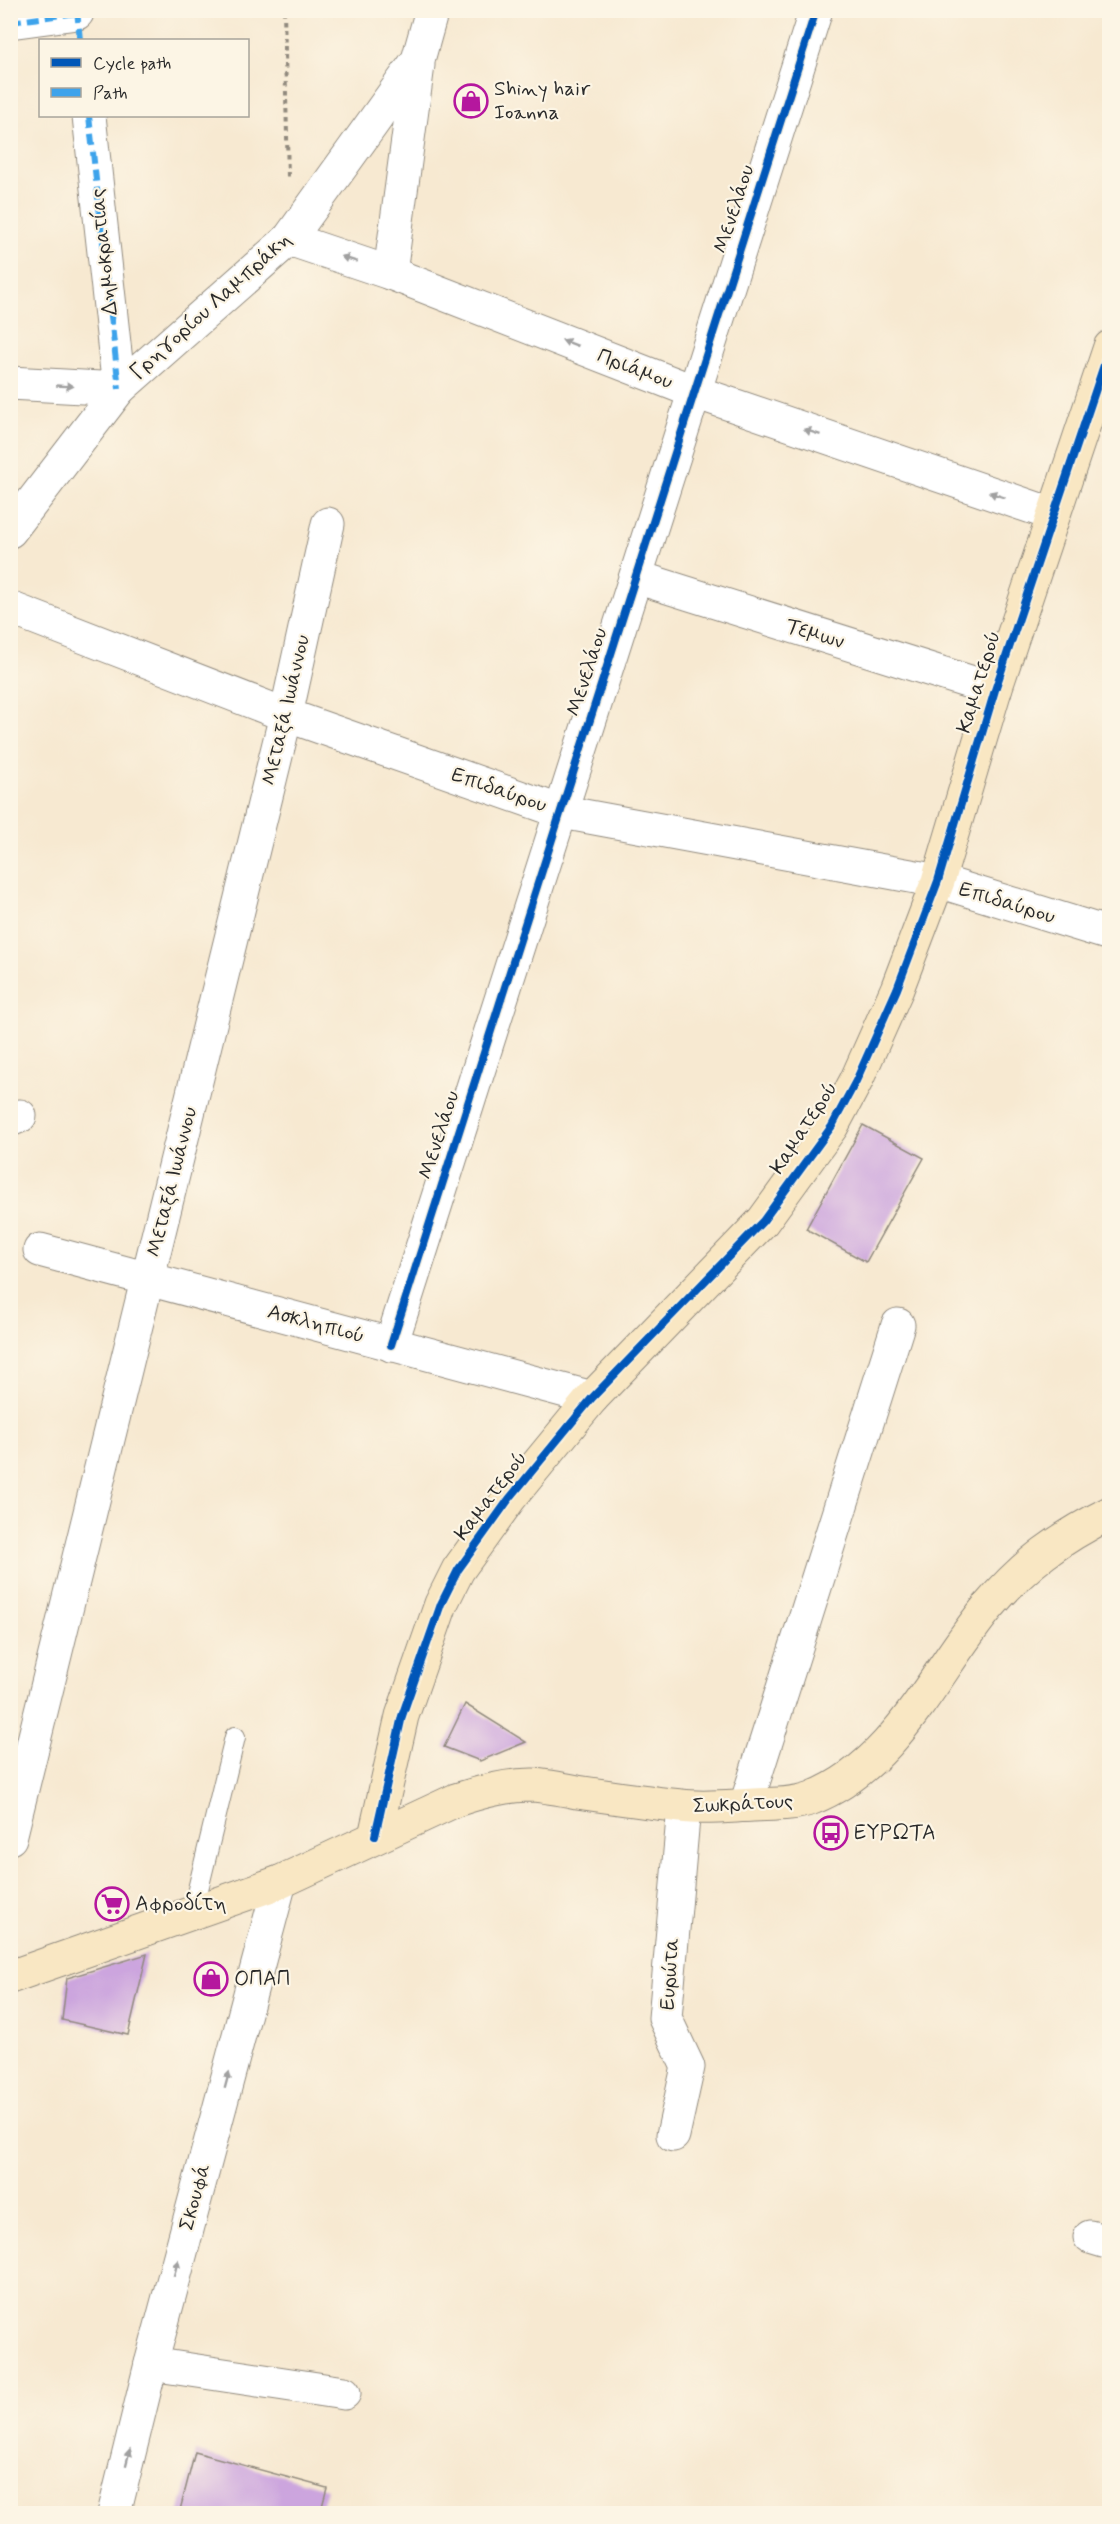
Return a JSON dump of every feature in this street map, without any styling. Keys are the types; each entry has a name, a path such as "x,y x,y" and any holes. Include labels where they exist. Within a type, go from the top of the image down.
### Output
{"street":[{"name":"Γρηγορίου Λαμπράκη","path":"10,531 119,389 289,239 418,60 432,10"},
{"name":"Μενελάου","path":"392,1345 816,10"},
{"path":"10,22 78,21"},
{"path":"390,273 418,60"},
{"name":"Δημοκρατίας","path":"89,117 119,389"},
{"name":"Πριάμου","path":"289,239 390,273 695,392 1052,514"},
{"name":"Καματερού","path":"375,1836 402,1716 441,1604 458,1570 509,1499 592,1398 763,1221 832,1126 856,1081 893,999 938,881 995,690 1052,514 1110,347"},
{"path":"10,383 119,389"},
{"name":"Μεταξά Ιωάννου","path":"10,1838 286,715 328,524"},
{"name":"Τεμων","path":"636,577 995,690"},
{"name":"Επιδαύρου","path":"10,608 286,715 562,812 938,881 1110,934"},
{"name":"Ασκληπιού","path":"40,1250 592,1398"},
{"path":"746,1805 898,1325"},
{"name":"Σωκράτους","path":"375,1836 456,1800 505,1787 533,1785 684,1807 746,1805 810,1799 829,1790 860,1768 893,1737 987,1608 1018,1574 1043,1552 1072,1532 1110,1513"},
{"name":"Ευρώτα","path":"673,2135 688,2067 666,2018 684,1807"},
{"path":"10,1977 280,1882 375,1836"},
{"name":"Σκουφά","path":"114,2514 151,2364 280,1882"},
{"path":"151,2364 344,2393"}],"lane":[{"path":"192,1914 235,1737"}],"path":[{"path":"284,10 288,182"}],"building":[{"path":"863,1125 924,1158 866,1262 806,1229"},
{"path":"465,1704 526,1742 480,1761 444,1747"},
{"path":"147,1954 128,2035 62,2020 67,1978"},
{"path":"195,2452 327,2488 320,2514 179,2514"}],"marked path":[{"path":"77,10 80,39"},
{"path":"10,22 77,13"},
{"path":"89,117 119,389"}],"cycle path":[{"path":"391,1345 816,10"},
{"path":"375,1836 402,1716 441,1604 458,1570 509,1499 592,1398 763,1221 832,1126 856,1081 897,989 938,881 995,690 1110,347"}],"place":[{"name":"Shiny hair Ioanna","path":"471,101"},
{"name":"ΕΥΡΩΤΑ","path":"831,1833"},
{"name":"Αφροδίτη","path":"112,1904"},
{"name":"ΟΠΑΠ","path":"211,1979"}]}
